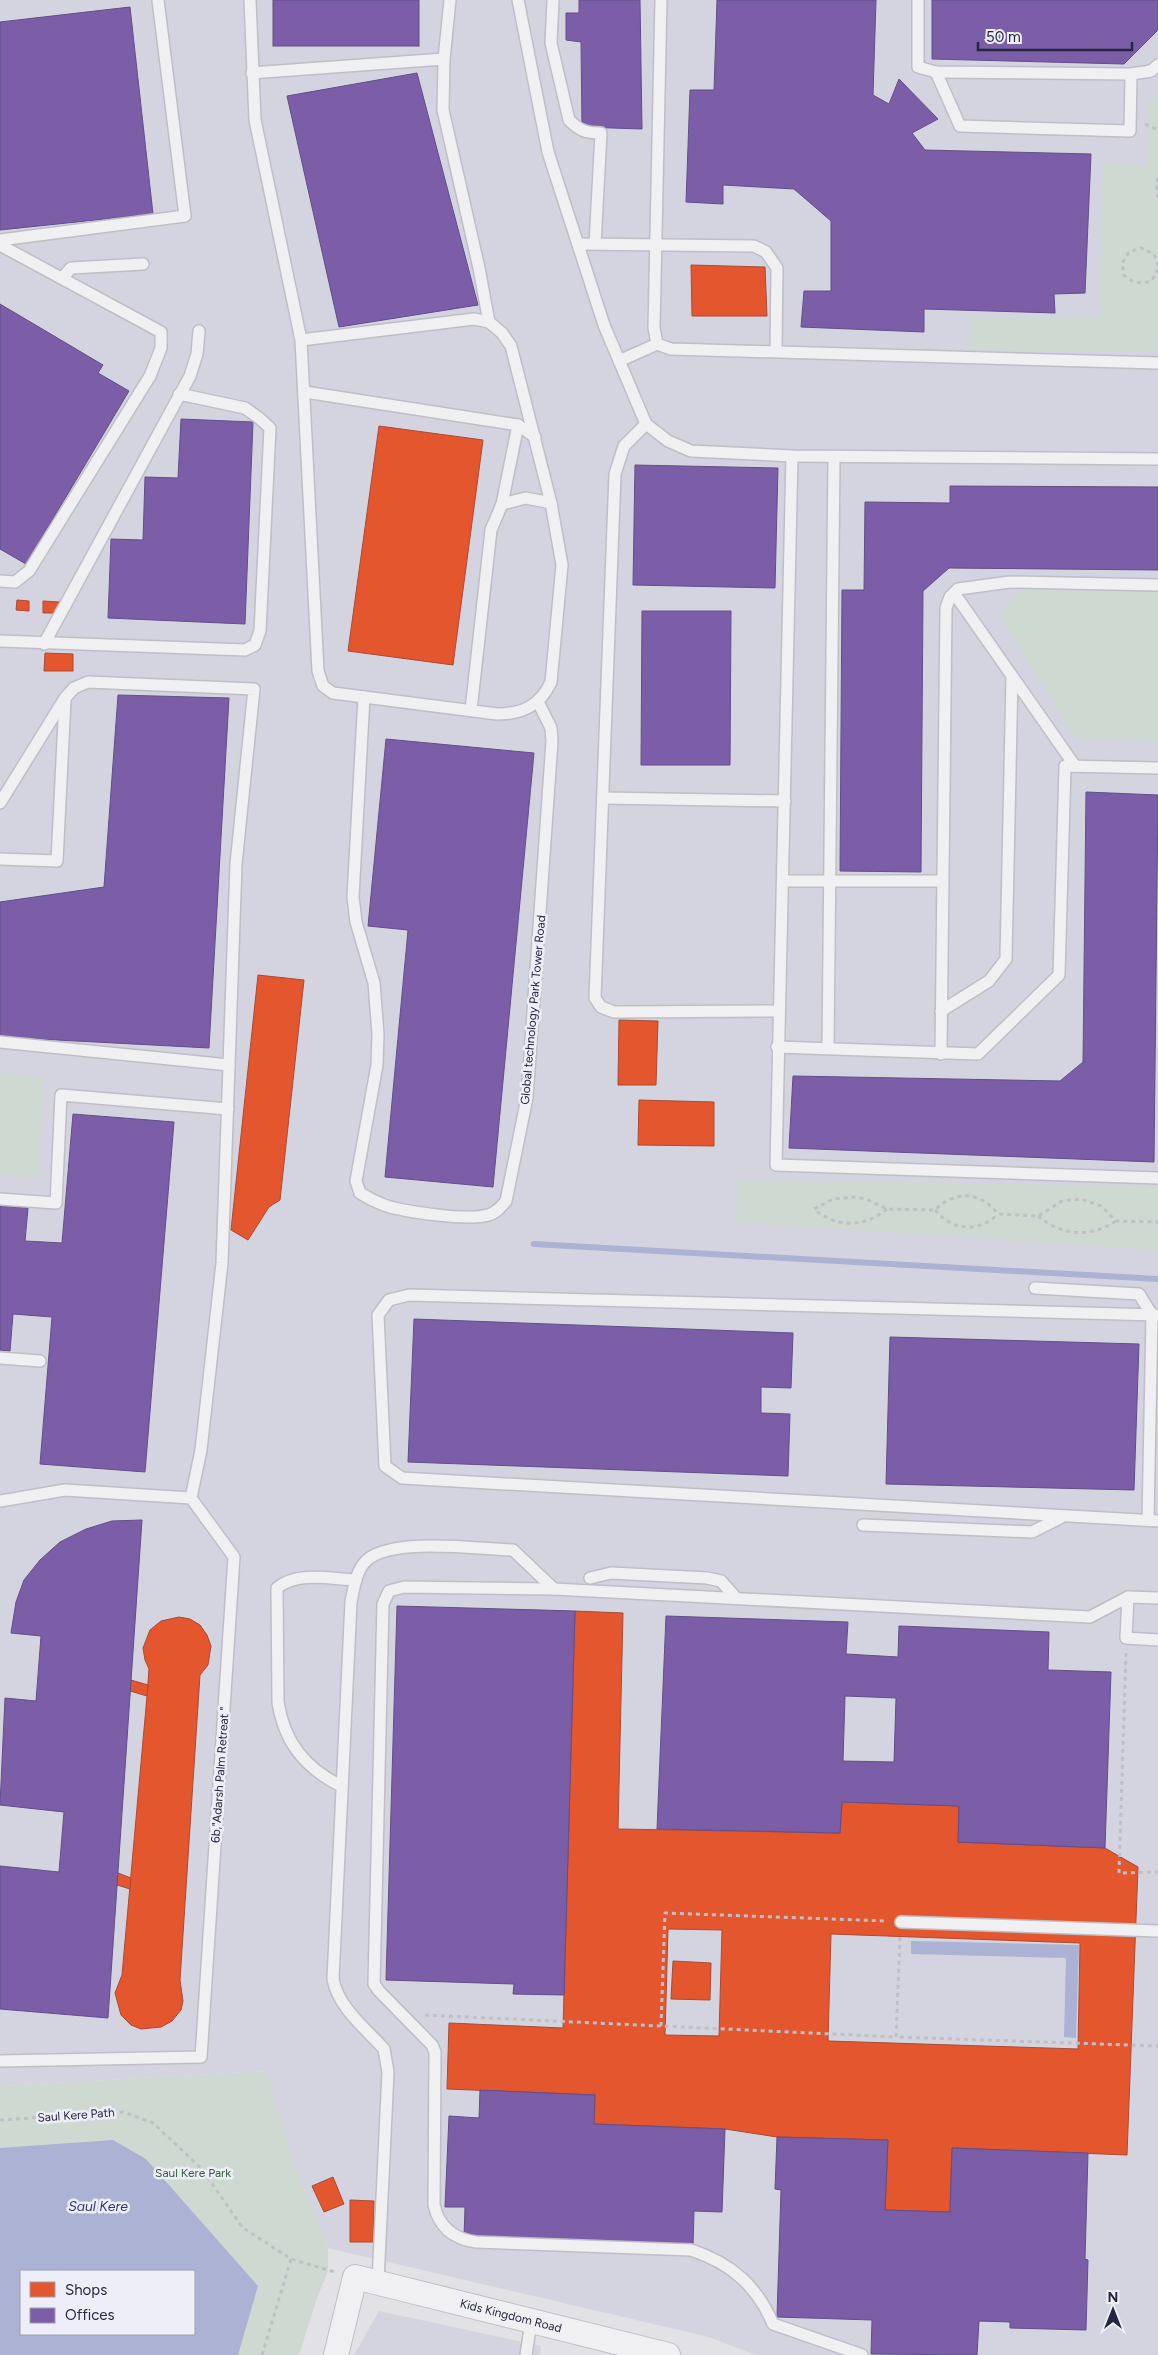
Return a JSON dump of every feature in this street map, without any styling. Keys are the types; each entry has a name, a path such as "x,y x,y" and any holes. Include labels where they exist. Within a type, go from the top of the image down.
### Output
{"street":[{"name":"Kids Kingdom Road","path":"354,2277 378,2281 530,2322 666,2355"},
{"path":"336,2355 354,2277"}],"lane":[{"path":"0,240 185,216 158,0"},
{"path":"250,0 252,73 256,120 301,340 318,671 323,686 334,693 471,710 514,714 527,710 546,693 551,682 562,565 551,503 511,346 502,333 489,322 463,319 301,340"},
{"path":"450,0 444,59 443,110 479,268 489,322"},
{"path":"518,0 548,152 604,325 646,424 668,441 692,451 792,456 1158,459"},
{"path":"553,0 551,43 569,120 577,129 585,133 601,133 595,244"},
{"path":"657,344 654,328 661,0"},
{"path":"918,0 918,66 936,72 1130,74 1151,71 1158,64"},
{"path":"252,73 444,59"},
{"path":"936,72 960,126 1130,131 1130,74"},
{"path":"578,244 754,246 766,252 777,268 776,350"},
{"path":"0,245 161,332 161,348 150,376 29,571 15,582 0,581"},
{"path":"62,278 71,268 143,264"},
{"path":"44,644 190,376 197,354 199,331"},
{"path":"619,361 657,344 671,349 776,350 1158,363"},
{"path":"305,392 518,425 535,437"},
{"path":"0,641 245,650 255,645 260,631 270,428 260,418 245,408 179,394"},
{"path":"646,424 624,446 615,474 596,998 602,1007 614,1012 778,1012"},
{"path":"471,710 491,530 502,504 518,425"},
{"path":"792,456 784,881 777,1047 776,1165 1158,1178"},
{"path":"828,1048 834,457"},
{"path":"502,504 526,498 551,503"},
{"path":"941,1054 946,608 950,597 958,590 1010,582 1158,585"},
{"path":"954,593 1075,766"},
{"path":"941,1012 989,981 1006,959 1012,676"},
{"path":"0,803 65,698 74,688 88,682 254,689 236,864 222,1263 201,1450 190,1498 65,1490 0,1501"},
{"name":"Global technology Park Tower Road","path":"364,697 352,897 356,922 374,983 378,1034 377,1065 356,1181 360,1193 387,1206 446,1216 481,1216 490,1214 498,1210 506,1201 527,1098 552,741 551,728 538,702"},
{"path":"0,859 57,861 65,698"},
{"path":"777,1047 978,1054 1059,975 1065,766 1158,768"},
{"path":"603,798 785,801"},
{"path":"784,881 942,881"},
{"path":"0,1042 229,1065"},
{"path":"0,1199 56,1203 61,1095 228,1109"},
{"path":"1035,1288 1139,1294 1155,1315 1153,1521 402,1478 385,1466 378,1315 389,1300 409,1295 1155,1315"},
{"path":"0,1358 40,1361"},
{"name":"6b,\"Adarsh Palm Retreat \"","path":"0,2061 201,2057 234,1557 190,1498"},
{"path":"863,1525 1032,1532 1062,1517"},
{"path":"378,2281 388,2072 384,2049 342,2002 336,1990 334,1979 350,1602 358,1571 368,1559 380,1553 405,1546 513,1550 554,1589"},
{"path":"590,1578 611,1573 707,1578 721,1581 736,1598"},
{"path":"341,1786 314,1771 303,1760 286,1734 280,1718 278,1702 277,1588 293,1578 302,1577 356,1580"},
{"path":"862,2355 773,2324 766,2308 745,2280 720,2261 692,2250 476,2242 455,2236 440,2222 434,2205 436,2052 432,2045 374,1984 383,1604 389,1591 404,1587 554,1589 1090,1617 1128,1597 1158,1598"},
{"path":"1128,1597 1126,1638 1158,1640"},
{"path":"901,1922 1158,1931"},
{"path":"526,2355 530,2322"}],"path":[{"path":"1158,178 1156,184 1158,196"},
{"path":"1141,248 1154,254 1158,269 1151,280 1144,284 1137,284 1124,275 1122,263 1129,252 1141,248"},
{"path":"887,1209 872,1220 853,1224 832,1221 814,1209 844,1197 866,1199 887,1209 935,1210 949,1199 966,1195 985,1200 998,1214"},
{"path":"1038,1216 1062,1201 1081,1199 1101,1206 1116,1221"},
{"path":"935,1210 948,1223 966,1228 984,1225 998,1214 1038,1216 1056,1228 1077,1234 1098,1230 1116,1221 1158,1222"},
{"path":"1126,1638 1120,1874 1158,1872"},
{"path":"661,2026 665,1913 901,1922 896,2036"},
{"path":"402,2014 1158,2046"},
{"name":"Saul Kere Path","path":"0,2120 123,2112 153,2123 202,2169 242,2227 291,2259 354,2277"},
{"path":"262,2355 291,2259"}],"shaded area":[{"path":"0,0 1158,0 1158,2355 756,2355 709,2337 328,2248 297,2172 266,2071 0,2086"},
{"path":"379,2311 541,2346 540,2355 354,2355"}],"green space":[{"path":"1158,95 1158,352 968,350 970,317 1099,317 1104,164 1147,165 1148,106"},
{"path":"1020,590 1158,592 1158,742 1077,739 999,616"},
{"path":"0,1072 44,1077 38,1178 0,1175"},
{"path":"737,1180 1158,1186 1158,1250 736,1222"},
{"name":"Saul Kere Park","path":"267,2071 297,2172 328,2248 328,2271 317,2298 299,2355 0,2355 0,2086"}],"water":[{"path":"911,1941 1079,1945 1076,2038 1064,2037 1066,1958 911,1954"},
{"name":"Saul Kere","path":"113,2140 146,2159 258,2286 238,2355 0,2355 0,2148"}],"building: Shops":[{"path":"691,265 765,267 767,316 692,316"},
{"path":"379,426 483,440 453,665 348,651"},
{"path":"17,600 29,601 29,611 16,610"},
{"path":"43,601 59,602 59,613 43,613"},
{"path":"45,653 73,654 73,671 44,671"},
{"path":"258,975 304,980 280,1200 269,1207 248,1240 231,1230"},
{"path":"619,1020 658,1021 656,1085 618,1085"},
{"path":"639,1100 714,1102 714,1146 638,1145"},
{"path":"575,1611 623,1613 618,1829 840,1833 842,1802 959,1806 958,1842 1105,1848 1138,1867 1127,2155 952,2148 950,2212 885,2210 888,2140 777,2137 725,2129 594,2124 595,2095 447,2089 449,2023 563,2028","holes":["668,1929 722,1930 719,2036 665,2035","831,1934 1080,1943 1078,2049 828,2041"]},
{"path":"179,1617 190,1619 200,1625 207,1635 211,1646 208,1665 200,1675 180,1980 183,2001 181,2010 172,2021 161,2027 141,2029 131,2025 121,2015 115,1993 122,1975 147,1696 149,1669 143,1648 150,1630 161,1621"},
{"path":"131,1680 148,1685 147,1696 130,1691"},
{"path":"118,1873 131,1878 130,1889 117,1885"},
{"path":"673,1961 711,1963 710,2000 671,1999"},
{"path":"333,2177 344,2204 324,2212 312,2186"},
{"path":"350,2200 374,2201 373,2242 350,2242"}],"building: Offices":[{"path":"273,0 419,0 419,46 273,46"},
{"path":"579,0 640,0 642,129 582,127 581,42 566,40 566,13 579,13"},
{"path":"717,0 876,0 873,95 889,104 899,79 938,119 912,133 925,150 1091,154 1085,293 1054,294 1055,313 924,309 924,332 801,327 804,291 831,291 831,221 794,189 723,185 723,204 686,202 690,90 714,90"},
{"path":"932,0 1158,0 1158,30 1124,64 932,59"},
{"path":"130,7 153,214 0,230 0,22"},
{"path":"417,73 478,305 339,327 287,96"},
{"path":"0,304 103,365 98,373 129,391 26,564 0,549"},
{"path":"181,419 253,422 245,624 108,618 111,539 143,540 145,477 178,478"},
{"path":"635,465 778,468 775,588 633,585"},
{"path":"950,486 1158,487 1158,570 949,568 923,591 921,872 840,871 842,590 864,590 865,502 950,503"},
{"path":"642,611 731,611 730,765 641,765"},
{"path":"118,695 229,698 209,1048 0,1037 0,902 104,887"},
{"path":"386,739 534,753 493,1187 385,1177 408,930 368,926"},
{"path":"1086,792 1158,795 1154,1162 789,1148 793,1076 1060,1081 1083,1062"},
{"path":"73,1114 174,1122 145,1472 40,1464 52,1317 13,1314 10,1351 0,1350 0,1206 28,1208 25,1241 62,1243"},
{"path":"414,1319 793,1333 791,1388 761,1387 761,1413 790,1414 788,1476 408,1462"},
{"path":"890,1337 1139,1344 1134,1490 886,1484"},
{"path":"142,1520 108,2018 0,2009 0,1866 59,1872 64,1812 0,1805 5,1698 36,1701 41,1636 11,1633 16,1602 24,1580 40,1560 60,1542 86,1529 112,1521"},
{"path":"397,1606 575,1611 564,1995 513,1994 514,1984 386,1980"},
{"path":"666,1616 848,1622 846,1654 898,1657 899,1626 1049,1632 1048,1670 1111,1672 1105,1848 958,1842 959,1806 842,1802 840,1833 657,1829","holes":["845,1696 896,1698 894,1762 843,1761"]},
{"path":"480,2090 595,2095 594,2124 725,2129 722,2212 694,2211 693,2246 464,2237 465,2207 445,2207 449,2116 479,2118"},
{"path":"777,2137 888,2140 885,2210 950,2212 952,2148 1088,2153 1085,2259 1088,2260 1086,2330 1010,2328 1010,2322 979,2321 977,2355 871,2354 872,2320 777,2317 781,2190 775,2189"}],"waterway":[{"path":"534,1244 1158,1279"}]}
